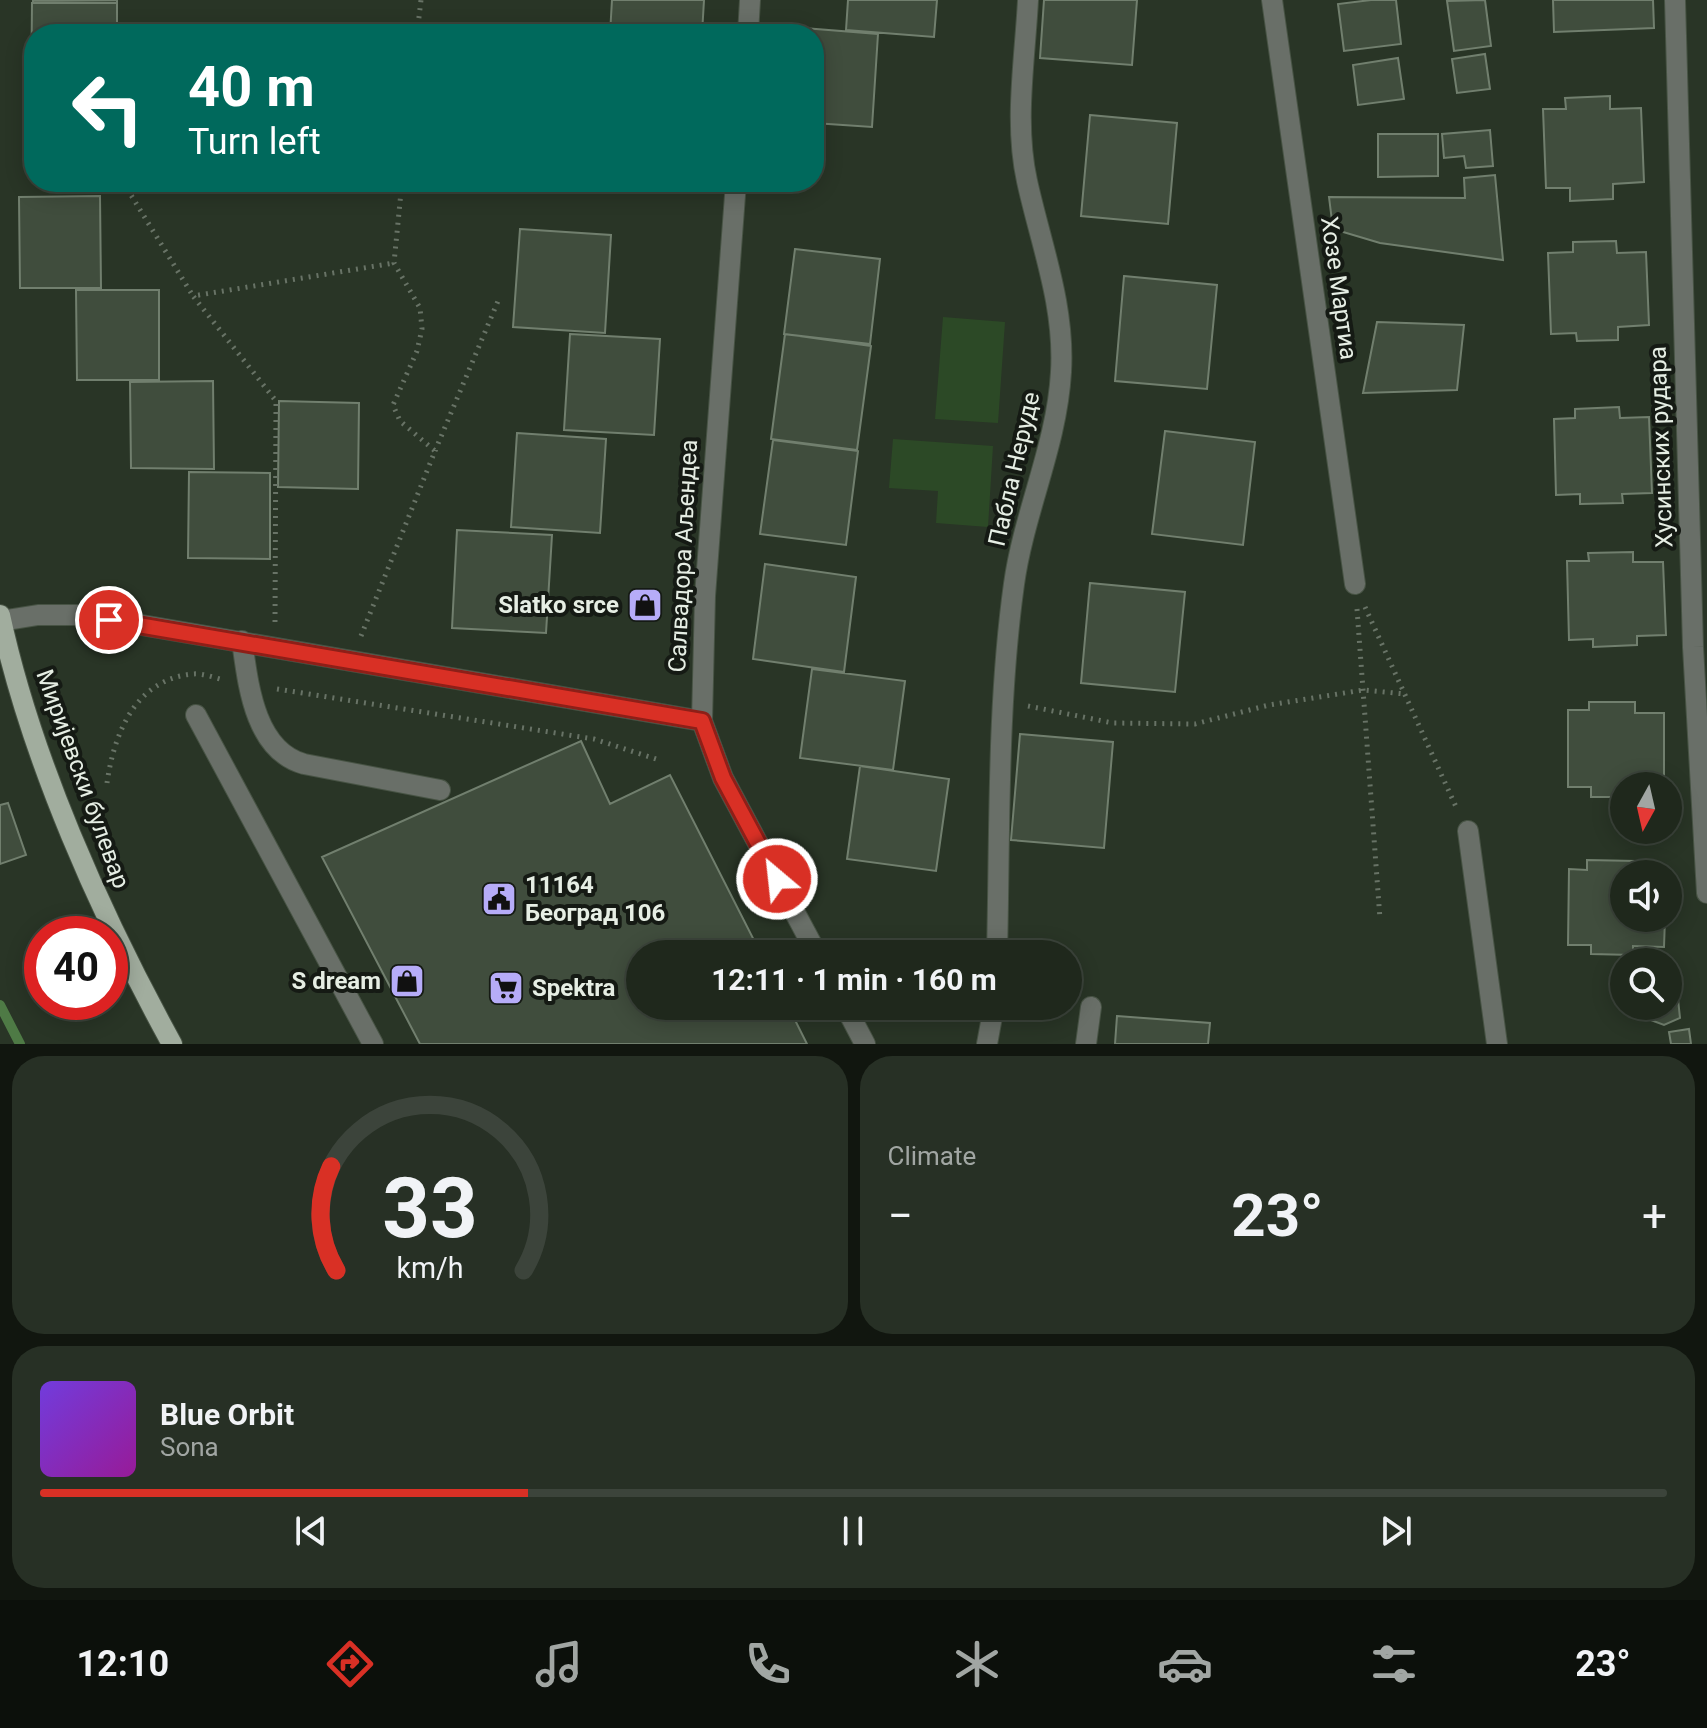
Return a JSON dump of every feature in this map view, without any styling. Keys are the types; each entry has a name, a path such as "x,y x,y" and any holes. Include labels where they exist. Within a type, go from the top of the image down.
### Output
{"main road":[{"name":"Миријевски булевар","path":"1,618 31,721 92,885 172,1044"}],"street":[{"path":"749,24 750,0"},
{"name":"Пабла Неруде","path":"997,940 1004,701 1014,584 1055,428 1061,372 1057,301 1027,180 1021,135 1028,0"},
{"name":"Хозе Мартиа","path":"1272,0 1355,584"},
{"name":"Хусинских рудара","path":"1675,0 1707,893"},
{"name":"Салвадора Аљендеа","path":"735,192 705,596 702,721 723,778 810,940"},
{"path":"1,618 83,615 702,721"},
{"path":"242,641 251,701 275,746 292,760 440,790"},
{"path":"196,715 373,1044"},
{"path":"1468,831 1497,1044"},
{"path":"1086,1044 1091,1007"},
{"path":"852,1020 865,1044"},
{"path":"987,1044 991,1020"}],"path":[{"path":"418,24 421,0"},
{"path":"129,192 193,296 276,401 275,647"},
{"path":"401,192 394,263 420,308 422,329 417,351 393,405 400,421 435,451"},
{"path":"193,296 394,263"},
{"path":"351,661 498,301"},
{"path":"1355,584 1380,919"},
{"path":"1355,584 1468,831"},
{"path":"107,783 121,725 138,701 160,685 194,674 594,739 656,759"},
{"path":"1004,701 1113,723 1195,724 1269,705 1363,690 1405,694"}],"green space":[{"path":"943,317 1005,322 998,423 935,419"},
{"path":"893,439 993,446 988,527 936,523 938,491 889,488"}],"building":[{"path":"117,0 117,3 33,2"},
{"path":"612,0 704,0 703,24 611,24"},
{"path":"848,0 937,0 934,37 846,30"},
{"path":"1044,0 1137,0 1132,65 1040,58"},
{"path":"1396,0 1401,44 1344,51 1338,4"},
{"path":"1485,0 1491,46 1454,51 1447,1"},
{"path":"1553,0 1653,0 1654,28 1554,32"},
{"path":"32,3 117,3 117,24 32,24"},
{"path":"824,30 878,34 872,127 824,124"},
{"path":"1485,54 1490,89 1457,93 1452,59"},
{"path":"1398,58 1404,99 1358,105 1353,65"},
{"path":"1610,96 1610,109 1641,108 1644,182 1613,184 1613,199 1570,201 1570,188 1546,188 1543,109 1566,109 1565,98"},
{"path":"1090,115 1177,123 1168,224 1081,216"},
{"path":"1490,130 1493,166 1466,168 1464,156 1444,158 1442,134"},
{"path":"1378,134 1438,134 1438,176 1378,177"},
{"path":"1495,175 1503,260 1380,243 1333,229 1329,197 1465,198 1464,178"},
{"path":"100,196 101,288 20,288 19,197"},
{"path":"520,229 611,235 605,333 513,327"},
{"path":"1616,241 1617,253 1646,252 1649,325 1618,327 1618,340 1577,341 1576,333 1551,334 1548,253 1573,252 1573,242"},
{"path":"795,249 880,259 870,344 784,334"},
{"path":"1124,276 1217,285 1207,389 1115,381"},
{"path":"76,290 159,290 159,380 77,380"},
{"path":"1377,322 1464,325 1457,390 1363,393"},
{"path":"570,334 660,339 654,435 564,430"},
{"path":"785,334 871,346 857,450 771,439"},
{"path":"213,381 214,469 131,468 130,382"},
{"path":"279,401 359,403 358,489 278,487"},
{"path":"1619,407 1620,418 1649,417 1652,493 1622,494 1623,503 1580,504 1580,494 1556,495 1554,419 1575,418 1575,409"},
{"path":"1165,431 1255,442 1243,545 1152,534"},
{"path":"517,433 606,439 600,533 511,527"},
{"path":"773,440 858,451 846,545 760,534"},
{"path":"189,472 270,473 270,559 188,558"},
{"path":"457,530 552,535 546,633 452,628"},
{"path":"1633,552 1633,562 1663,562 1666,635 1637,636 1637,645 1593,647 1593,639 1569,640 1567,561 1589,561 1588,553"},
{"path":"765,564 856,577 844,672 753,659"},
{"path":"1090,583 1185,592 1175,692 1081,683"},
{"path":"812,669 905,681 893,770 800,758"},
{"path":"1589,702 1635,702 1635,713 1664,713 1664,772 1610,772 1610,797 1591,797 1591,787 1568,787 1568,710 1589,710"},
{"path":"1020,734 1113,742 1104,848 1011,840"},
{"path":"581,741 610,804 670,775 754,940 626,940 626,1020 795,1020 807,1044 420,1044 322,857"},
{"path":"860,766 949,779 936,871 847,859"},
{"path":"8,803 26,855 0,864 0,805"},
{"path":"1587,860 1610,860 1610,932 1665,932 1664,947 1610,948 1610,954 1591,954 1591,945 1568,945 1569,869 1587,870"},
{"path":"1117,1016 1210,1023 1208,1044 1115,1044"},
{"path":"1651,1020 1675,1020 1664,1025"},
{"path":"1689,1029 1691,1044 1671,1044 1669,1032"}],"waterway":[{"path":"0,1005 20,1044"}],"place":[{"name":"Slatko srce","path":"645,605"},
{"name":"11164 Београд 106","path":"499,899"},
{"name":"S dream","path":"407,981"},
{"name":"Spektra","path":"506,988"}],"route":[{"path":"109,620 702,721 723,778 777,879"}]}
